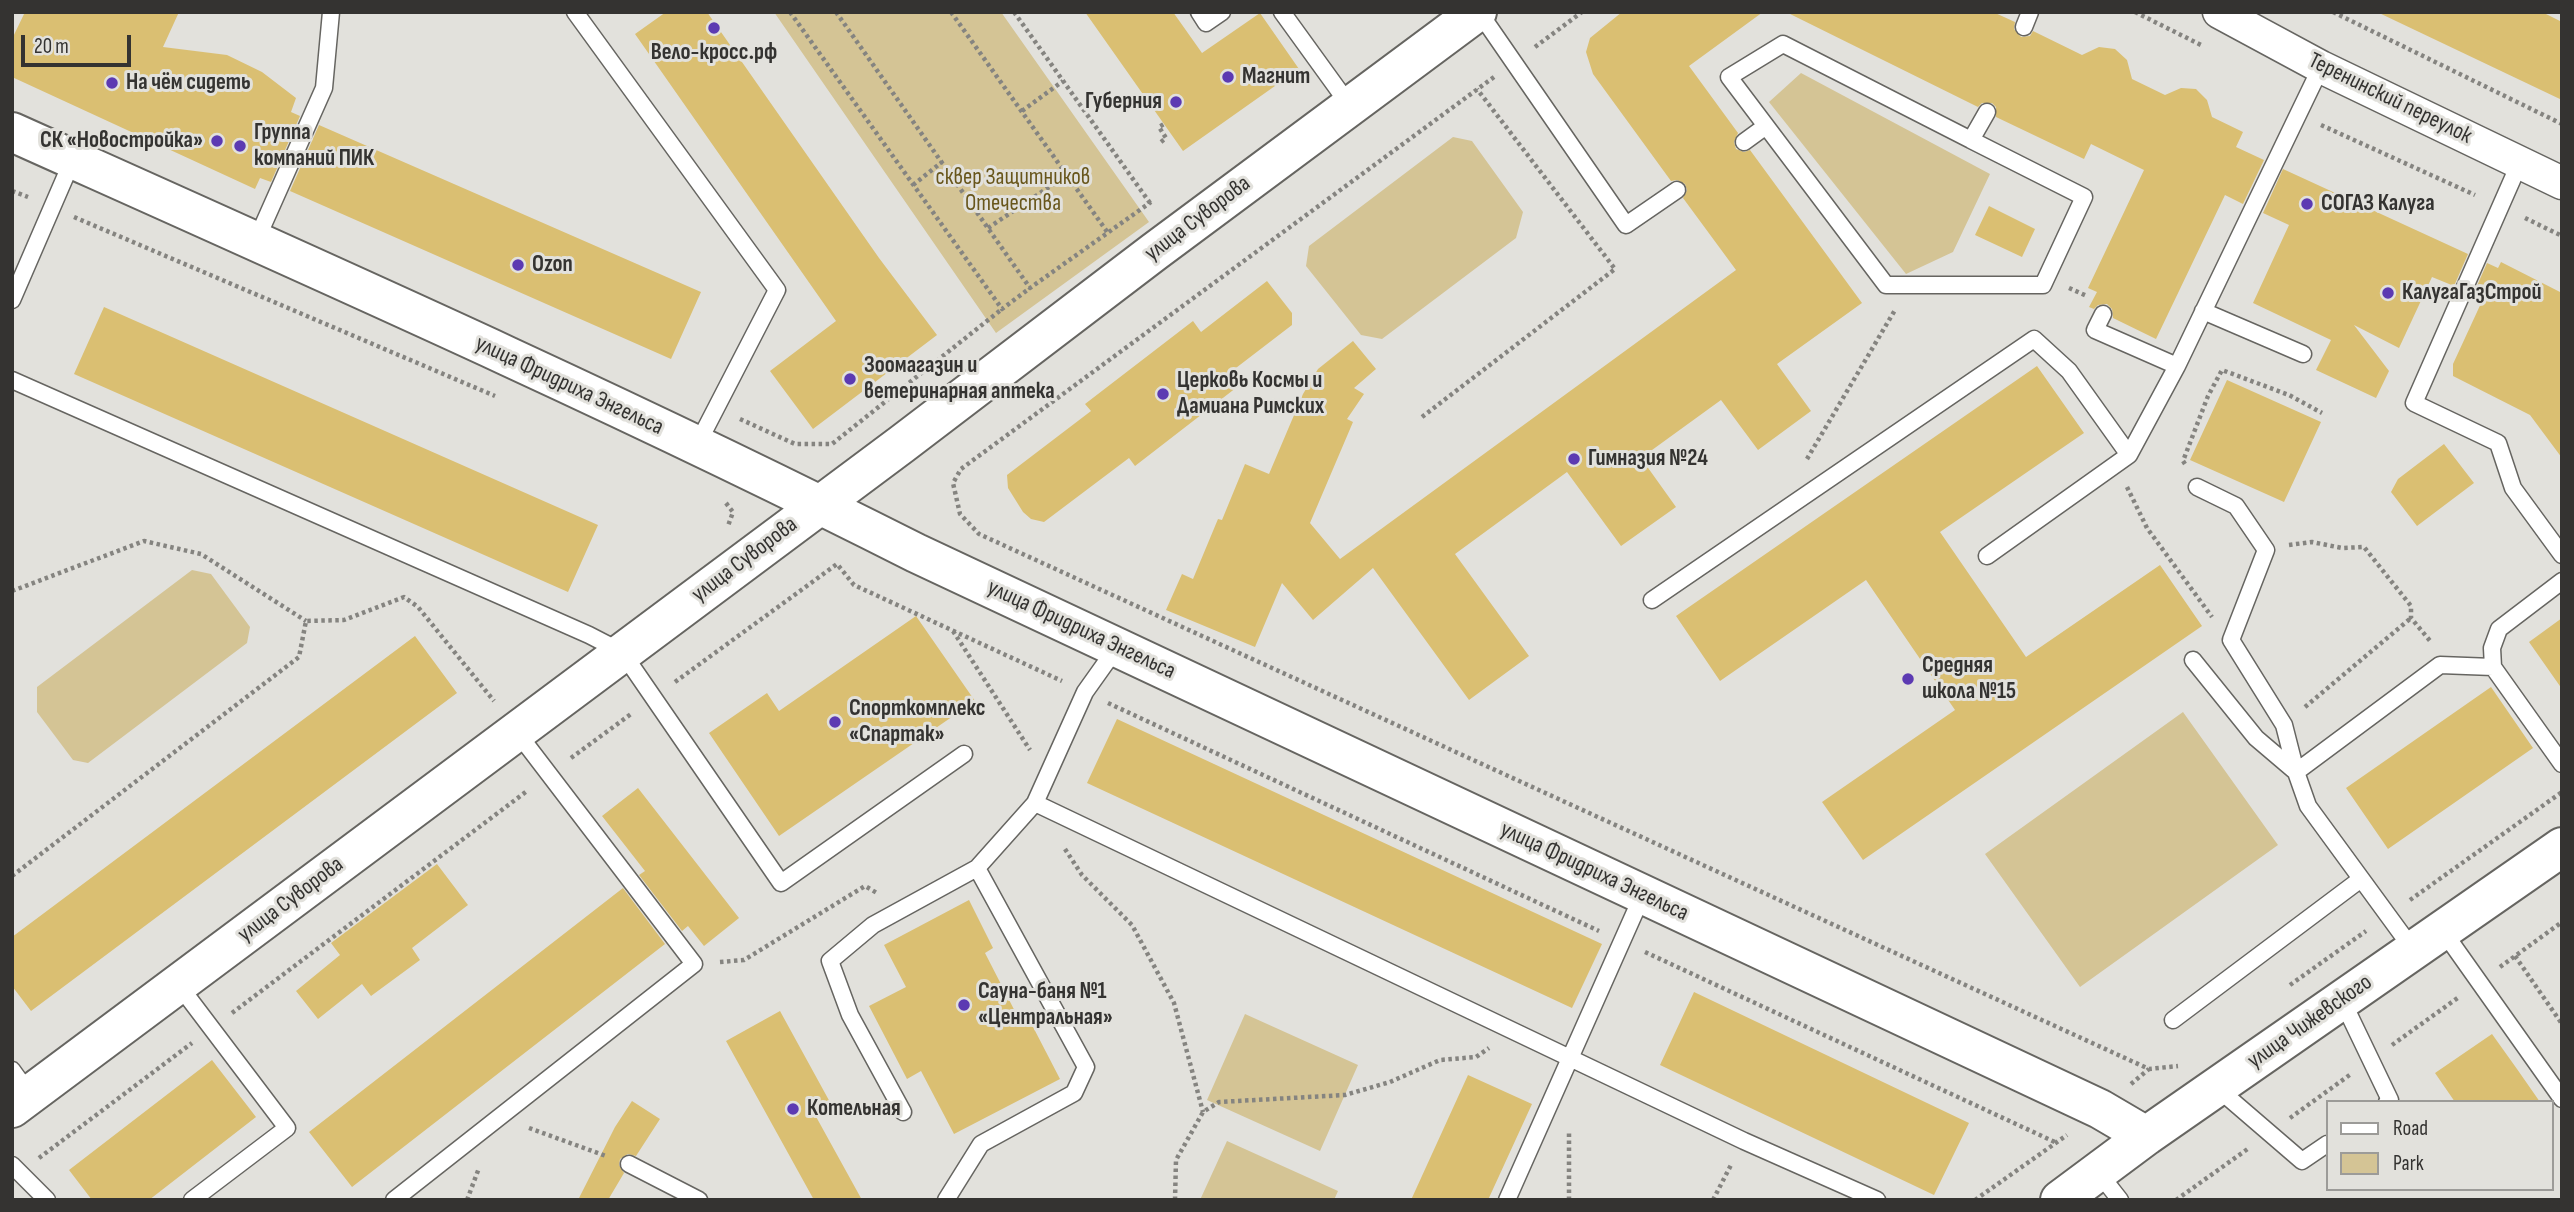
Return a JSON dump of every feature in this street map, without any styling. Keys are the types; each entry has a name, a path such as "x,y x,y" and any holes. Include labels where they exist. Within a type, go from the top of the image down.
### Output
{"street":[{"name":"улица Суворова","path":"18,1091 178,984 506,718 622,652 1478,12"},
{"name":"Теренинский переулок","path":"2231,14 2320,67 2562,183"},
{"name":"улица Фридриха Энгельса","path":"12,132 256,241 697,445 820,503 916,553 2100,1109 2146,1136"},
{"name":"улица Чижевского","path":"2060,1200 2109,1186 2146,1136 2562,847"}],"lane":[{"path":"256,241 324,88 331,12"},
{"path":"575,12 777,290 697,445"},
{"path":"1199,12 1206,23 1222,12"},
{"path":"1282,12 1350,106"},
{"path":"1478,12 1626,225 1677,190"},
{"path":"1783,44 2084,197 2043,285 1886,285 1766,126 1729,77 1783,44"},
{"path":"1987,556 2122,460 2177,366 2320,67"},
{"path":"1971,140 1987,112"},
{"path":"1744,142 1766,126"},
{"path":"12,300 73,159"},
{"path":"2520,162 2414,403 2498,443 2512,488 2562,555"},
{"path":"2203,311 2303,354"},
{"path":"2103,314 2095,330 2177,366"},
{"path":"1652,600 2034,339 2069,371 2122,460"},
{"path":"12,380 622,652 781,883 964,754"},
{"path":"2197,487 2236,506 2266,550 2231,640 2284,725 2308,806 2388,916 2428,941 2562,1099"},
{"path":"2562,581 2499,629 2492,648 2493,667 2562,764"},
{"path":"903,1112 850,1015 831,961 873,925 977,868 1035,803 1085,692 1117,647"},
{"path":"2193,660 2256,738 2296,772"},
{"path":"2296,772 2440,665 2493,667"},
{"path":"394,1200 694,964 506,718"},
{"path":"1035,803 1570,1059 1877,1200"},
{"path":"946,1200 981,1144 1073,1093 1086,1068 977,868"},
{"path":"2173,1020 2361,879"},
{"path":"1507,1200 1643,894"},
{"path":"178,984 287,1128 192,1200"},
{"path":"2342,1000 2390,1100"},
{"path":"2216,1087 2302,1161 2326,1145"},
{"path":"629,1164 699,1200"},
{"path":"12,1165 47,1200"}],"path":[{"path":"790,12 1002,309"},
{"path":"836,12 1030,288"},
{"path":"951,12 1108,233"},
{"path":"716,408 795,444 832,444 1002,309 1150,203 1014,12"},
{"path":"1582,12 961,468 953,483 960,514 979,534 2149,1069 2176,1067 2187,1059"},
{"path":"2135,12 2206,48"},
{"path":"2333,12 2562,124"},
{"path":"1021,111 1063,81"},
{"path":"1422,417 1615,269 1477,89"},
{"path":"2298,114 2562,236"},
{"path":"1161,142 1166,138 1159,127 1164,124"},
{"path":"913,185 942,162"},
{"path":"988,228 1067,175"},
{"path":"12,191 500,398"},
{"path":"1773,517 1909,284"},
{"path":"2197,487 2183,461 2208,396 2222,370 2289,395 2322,413"},
{"path":"2122,460 2147,528 2231,640"},
{"path":"725,532 733,512 726,502"},
{"path":"12,591 144,541 201,554 306,621 344,620 404,597 418,607 506,718"},
{"path":"2266,550 2312,542 2342,548 2364,547 2412,606 2411,618 2434,646 2440,665"},
{"path":"2284,725 2411,618"},
{"path":"12,876 299,657 306,621"},
{"path":"953,630 1047,777"},
{"path":"2288,987 2562,792"},
{"path":"1035,803 1082,875 1132,925 1138,936 1174,1003 1203,1112"},
{"path":"694,964 744,960 865,886 903,909"},
{"path":"2515,956 2562,1024"},
{"path":"1175,1200 1177,1160 1203,1112 1219,1102 1345,1095 1390,1082 1440,1060 1476,1057 1513,1031"},
{"path":"467,1200 500,1117 629,1164"},
{"path":"1713,1200 1744,1141"}],"green space":[{"name":"сквер Защитников Отечества","path":"774,12 1001,12 1149,222 996,333"},
{"path":"1801,73 1990,174 1953,252 1906,274 1769,102"},
{"path":"1453,137 1472,141 1523,212 1516,238 1382,339 1361,335 1306,266 1309,246"},
{"path":"192,570 211,574 250,627 247,643 88,763 73,760 37,712 37,687"},
{"path":"2183,712 2278,845 2080,987 1985,854"},
{"path":"1245,1014 1358,1065 1320,1151 1207,1100"},
{"path":"1227,1141 1338,1191 1334,1200 1200,1200"}],"building":[{"path":"25,12 179,12 163,47 227,55 262,72 296,98 291,112 300,116 271,182 260,178 255,189 12,77 12,39"},
{"path":"666,12 707,12 879,258 937,335 813,429 770,371 836,321 635,34"},
{"name":"Магнит","path":"1085,12 1173,12 1202,53 1260,13 1299,69 1183,151"},
{"path":"1622,12 1763,12 1689,66 1738,133 1734,142 1736,149 1744,152 1750,150 1862,303 1777,364 1811,411 1758,450 1721,400 1641,458 1676,507 1621,546 1567,472 1455,554 1529,656 1469,700 1373,568 1313,620 1282,583 1255,647 1166,610 1182,574 1193,579 1218,519 1222,520 1245,464 1269,474 1303,394 1318,369 1353,341 1376,369 1354,388 1364,394 1347,419 1353,422 1310,523 1340,559 1736,270 1683,198 1687,190 1685,184 1677,180 1671,181 1593,74 1586,52 1590,38"},
{"path":"1786,12 1993,12 2015,22 2014,29 2021,37 2030,36 2033,31 2082,55 2099,47 2115,49 2127,60 2132,79 2165,95 2181,88 2196,89 2207,100 2212,117 2243,132 2236,147 2264,160 2243,204 2225,195 2156,339 2113,318 2112,309 2107,304 2098,305 2094,309 2089,307 2097,292 2088,288 2144,170 2091,144 2084,159 1996,117 1996,107 1992,103 1982,103 1978,107"},
{"path":"2377,12 2542,12 2562,22 2562,100"},
{"path":"319,125 701,292 671,359 290,191"},
{"name":"КалугаГазСтрой","path":"2283,169 2468,254 2454,286 2432,277 2399,348 2354,325 2389,371 2376,398 2316,370 2331,340 2253,303 2289,225 2263,213"},
{"path":"1989,206 2035,229 2022,257 1975,235"},
{"path":"2501,262 2562,293 2562,458 2530,415 2453,376 2453,364 2483,299 2473,295 2487,263 2498,268"},
{"name":"Церковь Космы и Дамиана Римских","path":"1267,281 1292,313 1292,325 1232,371 1241,384 1135,466 1129,458 1044,522 1031,519 1023,512 1008,488 1007,475 1091,411 1085,404 1193,321 1201,332"},
{"path":"104,307 598,525 568,592 74,374"},
{"path":"2037,366 2084,433 1940,532 2026,657 2160,565 2202,626 1863,860 1822,802 1955,710 1866,580 1720,681 1676,616"},
{"path":"2227,380 2321,422 2284,502 2190,460"},
{"path":"2444,444 2474,483 2417,526 2391,492 2398,479"},
{"name":"Спорткомплекс «Спартак»","path":"916,616 975,701 779,836 709,733 767,693 779,711"},
{"path":"2562,618 2562,689 2529,642"},
{"path":"415,636 457,693 31,1011 12,986 12,937"},
{"path":"2491,687 2533,748 2388,849 2346,788"},
{"path":"1117,719 1602,944 1572,1008 1087,783"},
{"path":"638,788 739,918 704,946 688,926 682,931 639,875 645,871 602,816"},
{"path":"437,864 468,905 412,948 420,960 371,996 362,984 318,1019 296,991 340,955 331,943"},
{"path":"623,888 665,944 352,1187 309,1132"},
{"name":"Сауна-баня №1 «Центральная»","path":"969,900 993,948 985,953 1023,1027 1031,1023 1060,1079 954,1134 921,1071 907,1079 869,1006 906,987 884,945"},
{"path":"1694,992 1969,1123 1934,1195 1660,1065"},
{"name":"Котельная","path":"780,1011 831,1104 814,1113 862,1200 814,1200 726,1041"},
{"path":"2492,1034 2539,1100 2454,1100 2435,1073"},
{"path":"212,1060 256,1117 149,1200 92,1200 69,1170"},
{"path":"1468,1075 1532,1104 1488,1200 1411,1200"},
{"path":"632,1101 660,1119 636,1156 628,1154 620,1159 619,1165 624,1173 608,1200 578,1200 615,1127"}],"place":[{"name":"Вело-кросс.рф","path":"714,28"},
{"name":"Магнит","path":"1228,77"},
{"name":"На чём сидеть","path":"112,83"},
{"name":"Губерния","path":"1176,102"},
{"name":"СК «Новостройка»","path":"217,141"},
{"name":"Группа компаний ПИК","path":"240,146"},
{"name":"СОГАЗ Калуга","path":"2307,204"},
{"name":"Ozon","path":"518,265"},
{"name":"КалугаГазСтрой","path":"2388,293"},
{"name":"Зоомагазин и ветеринарная аптека","path":"850,379"},
{"name":"Церковь Космы и Дамиана Римских","path":"1163,394"},
{"name":"Гимназия №24","path":"1574,459"},
{"name":"Средняя школа №15","path":"1908,679"},
{"name":"Спорткомплекс «Спартак»","path":"835,722"},
{"name":"Сауна-баня №1 «Центральная»","path":"964,1005"},
{"name":"Котельная","path":"793,1109"}]}
